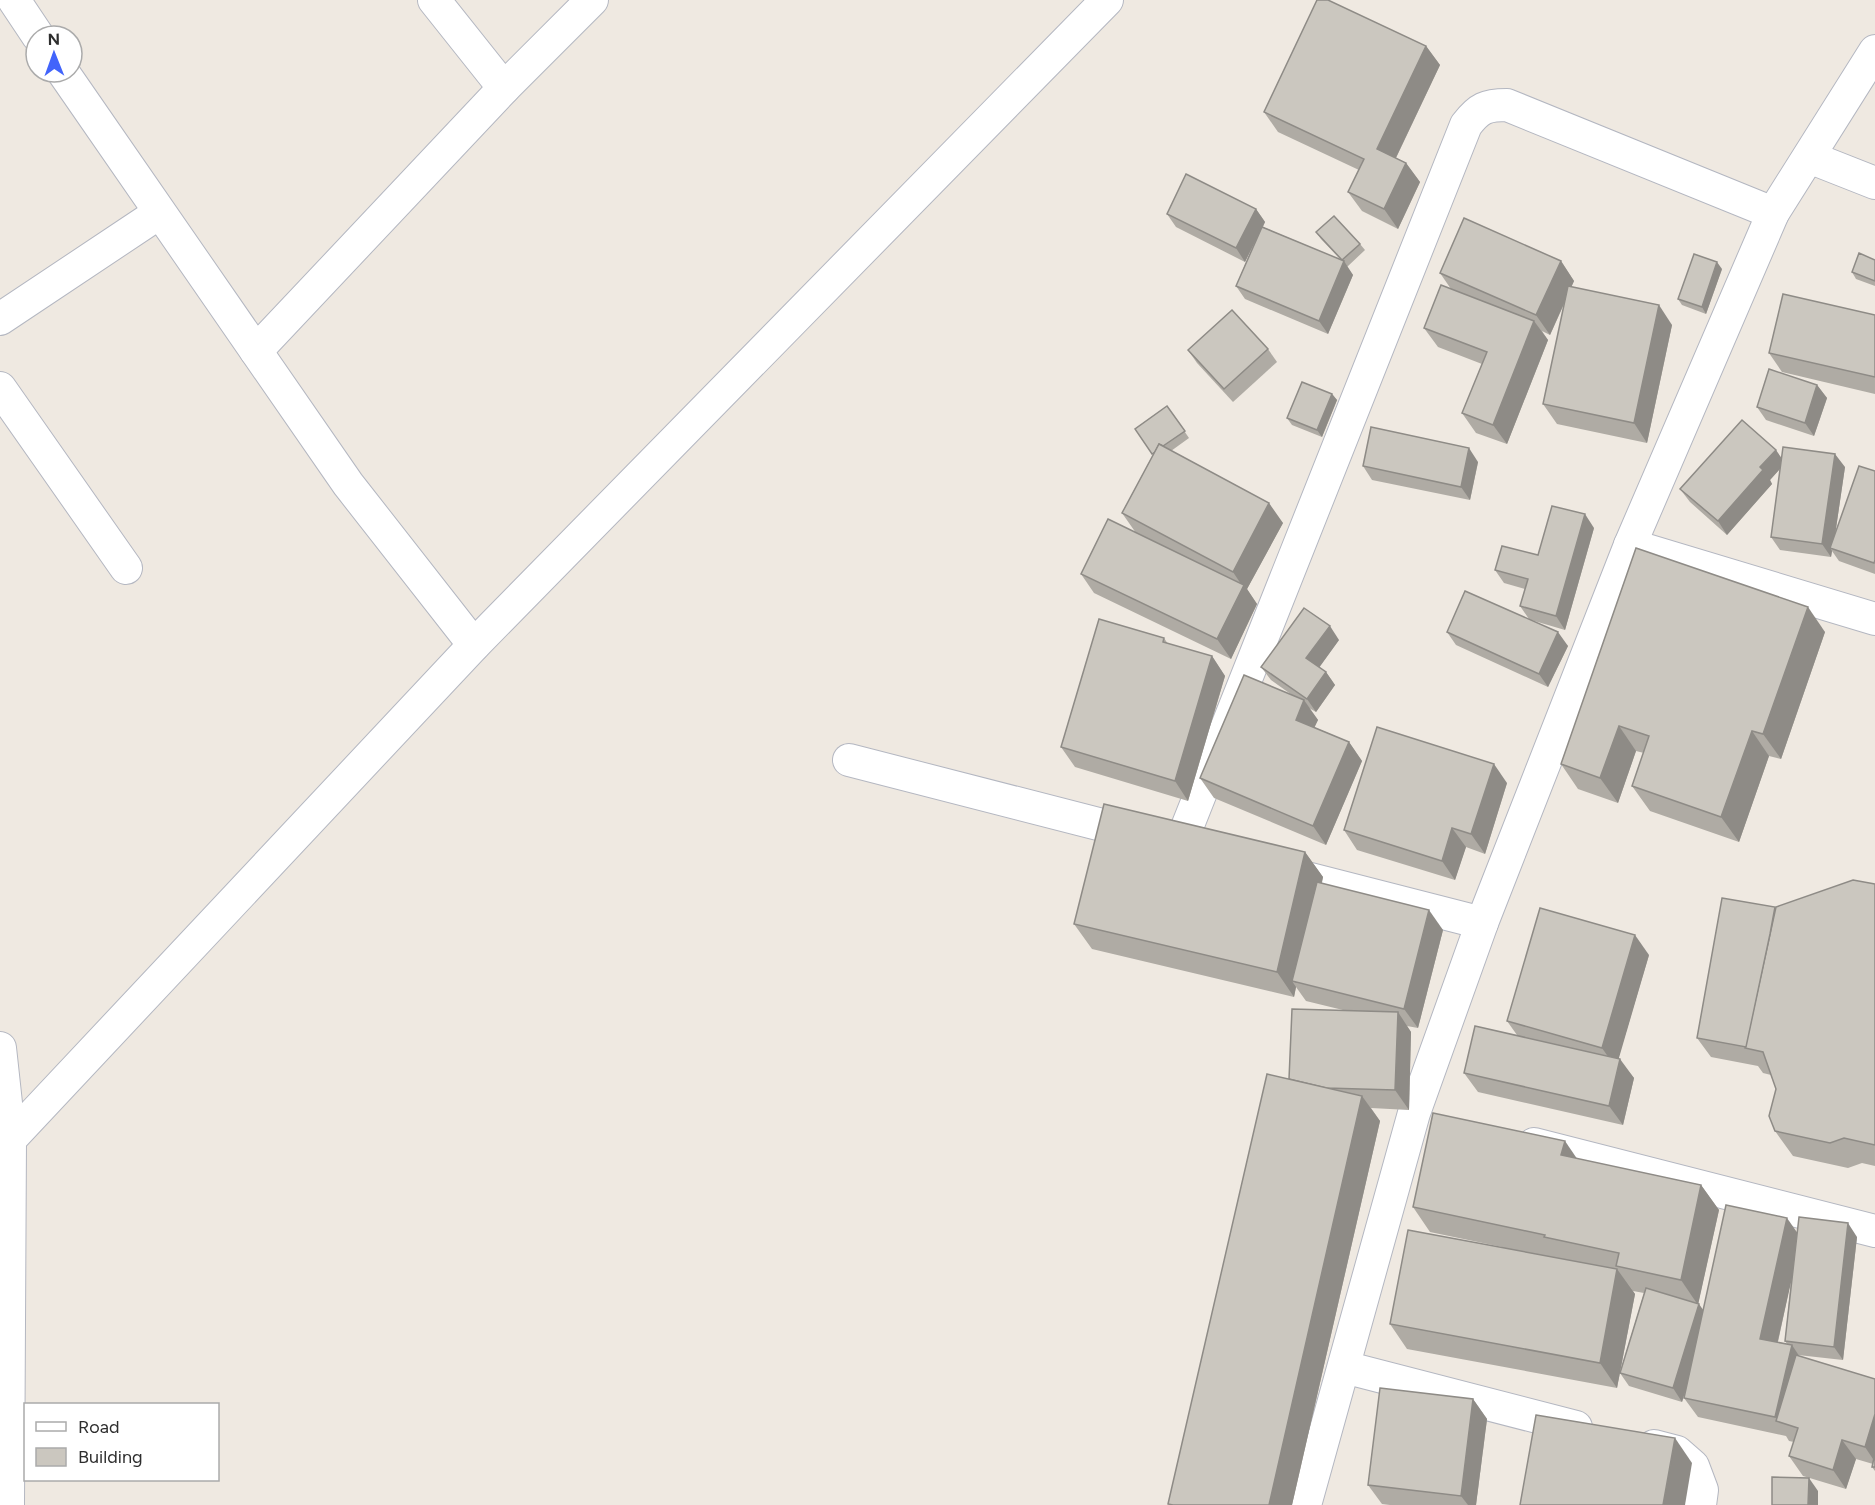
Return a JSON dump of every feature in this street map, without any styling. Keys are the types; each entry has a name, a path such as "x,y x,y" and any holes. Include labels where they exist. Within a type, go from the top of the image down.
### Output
{"street":[{"path":"14,0 30,24"},
{"path":"434,0 504,88"},
{"path":"255,351 504,88 592,0"},
{"path":"5,1145 474,645 1107,0"},
{"path":"1305,1505 1344,1367 1425,1116 1482,923 1630,545 1773,213 1875,51"},
{"path":"71,84 348,484 474,645"},
{"path":"849,759 1192,848 1466,125 1475,113 1491,105 1507,105 1773,213"},
{"path":"1809,157 1875,183"},
{"path":"0,319 159,213"},
{"path":"0,388 126,568"},
{"path":"1630,545 1875,619"},
{"path":"1250,863 1482,923"},
{"path":"0,1048 5,1145 8,1505"},
{"path":"1506,1137 1875,1231"},
{"path":"1344,1367 1677,1452 1694,1466 1702,1490 1700,1505"}],"building":[{"path":"1317,0 1328,0 1426,46 1377,149 1406,163 1384,209 1348,192 1364,159 1264,112"},
{"path":"1186,174 1256,209 1236,248 1167,214"},
{"path":"1334,216 1360,244 1342,260 1316,232"},
{"path":"1464,218 1561,261 1536,315 1440,273"},
{"path":"1262,227 1344,261 1319,321 1236,286"},
{"path":"1859,253 1875,260 1875,281 1852,272"},
{"path":"1694,254 1717,262 1702,307 1678,299"},
{"path":"1441,285 1534,321 1493,425 1462,413 1487,352 1424,328"},
{"path":"1568,286 1659,305 1634,423 1543,404"},
{"path":"1783,294 1875,315 1875,377 1769,353"},
{"path":"1232,310 1268,349 1224,389 1188,350"},
{"path":"1769,369 1817,385 1805,423 1757,407"},
{"path":"1302,382 1332,394 1317,430 1287,418"},
{"path":"1167,406 1185,431 1163,446 1159,444 1152,454 1135,429"},
{"path":"1742,420 1776,450 1760,467 1763,470 1718,521 1680,489"},
{"path":"1371,427 1469,448 1461,487 1363,466"},
{"path":"1159,444 1269,503 1233,572 1122,513"},
{"path":"1783,447 1835,454 1822,544 1771,537"},
{"path":"1859,466 1875,471 1874,563 1830,548"},
{"path":"1552,506 1585,514 1556,616 1520,606 1528,579 1495,570 1502,546 1538,555"},
{"path":"1108,519 1244,585 1217,639 1081,574"},
{"path":"1636,548 1808,607 1763,734 1752,731 1721,817 1632,786 1649,736 1619,726 1600,778 1561,764"},
{"path":"1465,591 1558,632 1539,674 1447,632"},
{"path":"1304,608 1330,626 1306,658 1326,672 1307,699 1261,667"},
{"path":"1099,619 1164,638 1163,642 1212,656 1175,781 1061,747"},
{"path":"1244,675 1304,700 1296,720 1349,742 1313,826 1200,778"},
{"path":"1377,727 1494,764 1471,834 1452,828 1442,861 1344,830"},
{"path":"1104,804 1305,852 1277,972 1074,924"},
{"path":"1853,880 1875,884 1875,1145 1844,1138 1830,1143 1775,1131 1769,1116 1776,1089 1763,1052 1745,1048 1776,907"},
{"path":"1317,882 1429,910 1404,1009 1292,981"},
{"path":"1722,898 1775,907 1746,1047 1697,1038"},
{"path":"1540,908 1635,935 1602,1048 1507,1021"},
{"path":"1292,1009 1398,1012 1395,1090 1326,1088 1289,1079"},
{"path":"1475,1026 1620,1059 1609,1106 1464,1073"},
{"path":"1267,1074 1362,1096 1269,1505 1168,1504"},
{"path":"1433,1113 1565,1141 1561,1155 1701,1185 1681,1280 1616,1266 1619,1253 1413,1207"},
{"path":"1726,1205 1787,1218 1760,1339 1792,1345 1775,1417 1684,1398"},
{"path":"1799,1217 1848,1223 1834,1347 1785,1341"},
{"path":"1408,1230 1617,1269 1600,1363 1390,1324"},
{"path":"1646,1288 1699,1304 1673,1388 1620,1373"},
{"path":"1796,1355 1875,1379 1875,1414 1865,1447 1842,1440 1833,1470 1789,1456 1798,1428 1776,1421"},
{"path":"1380,1388 1473,1399 1461,1496 1368,1485"},
{"path":"1536,1415 1675,1438 1663,1505 1520,1505"},
{"path":"1772,1477 1809,1478 1808,1505 1772,1505"}]}
